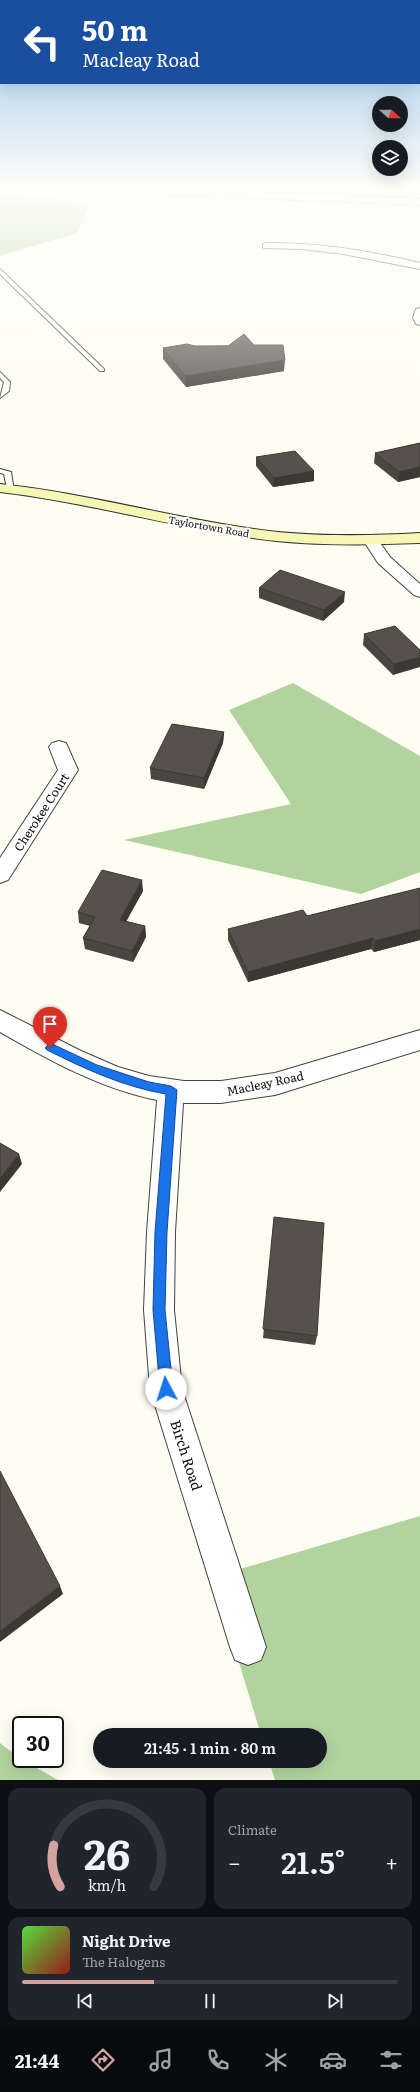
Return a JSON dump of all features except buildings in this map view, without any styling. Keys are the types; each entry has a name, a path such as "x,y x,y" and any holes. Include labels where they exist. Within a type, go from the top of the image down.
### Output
{"street":[{"path":"420,311 418,318 420,322"},
{"name":"Taylortown Road","path":"5,489 47,494 254,534 298,538 371,540 420,538"},
{"path":"371,540 384,560 420,592"},
{"name":"Cherokee Court","path":"0,875 68,770 59,747"},
{"name":"Macleay Road","path":"0,1020 63,1054 94,1068 149,1087 171,1090 223,1093 293,1080 337,1064 420,1040"},
{"name":"Birch Road","path":"171,1090 161,1232 159,1310 166,1389 248,1647"}],"lane":[{"path":"2,273 102,370"},
{"path":"0,374 7,382 6,391 0,396"},
{"path":"0,471 7,472 5,489"}],"green space":[{"path":"293,683 420,756 420,872 361,894 124,840 291,804 229,710"},
{"path":"420,1516 420,1780 275,1780 271,1768 327,1768 327,1728 259,1728 213,1577"},
{"path":"0,1743 12,1752 12,1768 37,1768 58,1780 0,1780"}],"route":[{"path":"50,1048 94,1068 126,1080 149,1087 171,1090 161,1232 159,1310 166,1389"}]}
